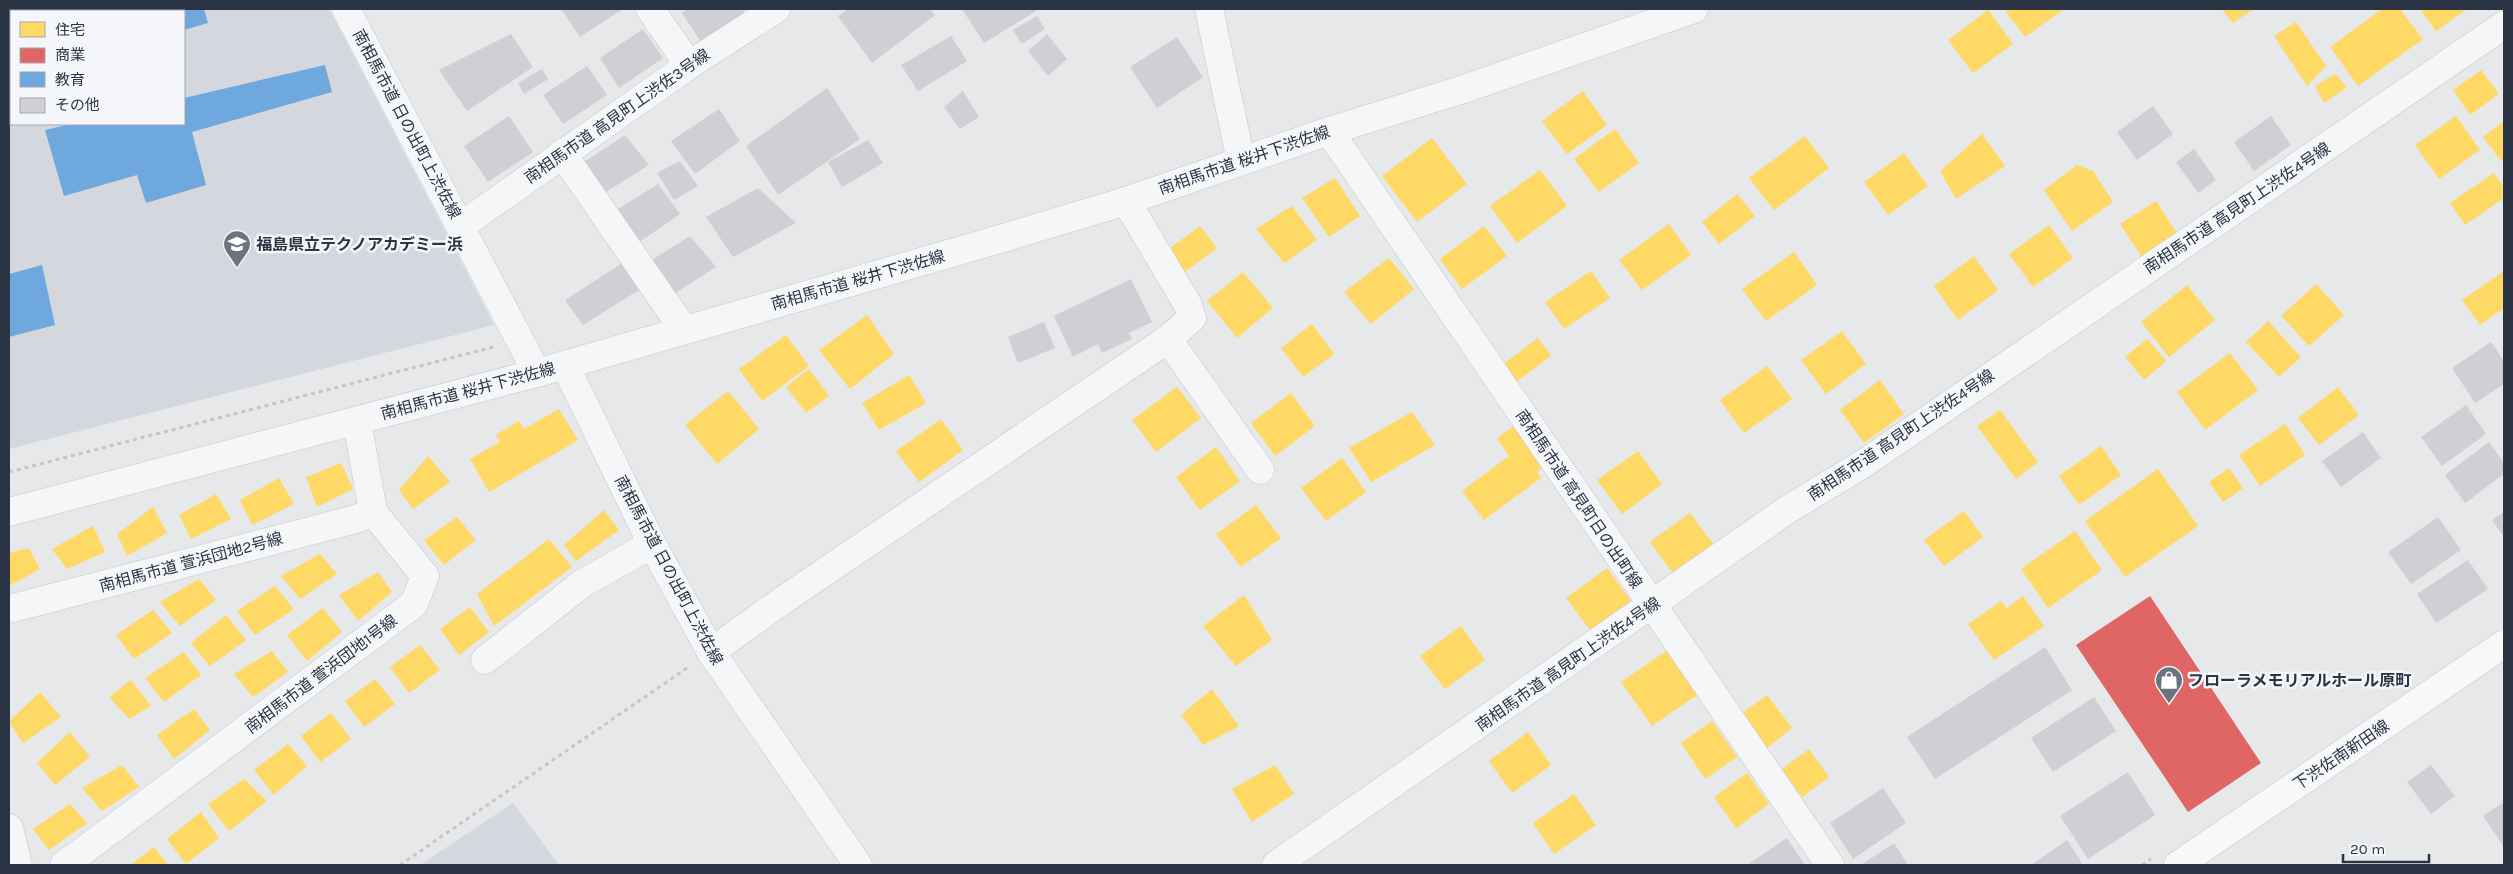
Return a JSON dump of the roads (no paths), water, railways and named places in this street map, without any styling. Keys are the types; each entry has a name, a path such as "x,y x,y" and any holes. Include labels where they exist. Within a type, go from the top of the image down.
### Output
{"main road":[{"name":"下渋佐南新田線","path":"2178,865 2504,644"}],"street":[{"name":"南相馬市道 日の出町上渋佐線","path":"346,9 537,374"},
{"path":"650,9 688,65"},
{"name":"南相馬市道 高見町上渋佐3号線","path":"461,226 688,65 776,9"},
{"path":"1209,9 1241,161"},
{"name":"南相馬市道 桜井下渋佐線","path":"9,512 537,374 1126,201 1328,131 1464,89 1694,9"},
{"name":"南相馬市道 高見町上渋佐4号線","path":"1276,865 1787,510 1863,464 2499,26"},
{"name":"南相馬市道 高見町日の出町線","path":"1328,131 1651,606 1830,865"},
{"path":"562,153 684,330"},
{"path":"711,652 779,603 1168,339 1192,318 1188,305 1126,201"},
{"path":"1168,339 1260,470"},
{"name":"南相馬市道 日の出町上渋佐線","path":"565,365 652,544 711,652 858,865"},
{"name":"南相馬市道 萱浜団地1号線","path":"64,865 414,604 424,576 373,512 357,421"},
{"name":"南相馬市道 萱浜団地2号線","path":"9,609 356,519 373,512"},
{"path":"485,660 583,583 652,544"},
{"path":"9,828 18,865"}],"place":[{"name":"福島県立テクノアカデミー浜","path":"237,268"},
{"name":"フローラメモリアルホール原町","path":"2169,704"}]}
